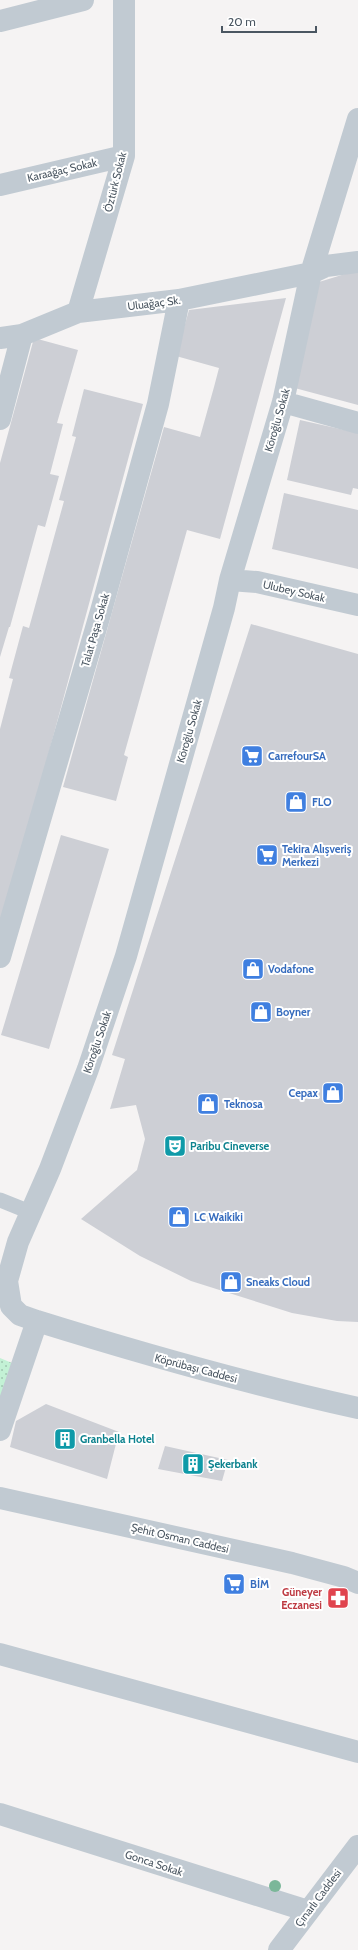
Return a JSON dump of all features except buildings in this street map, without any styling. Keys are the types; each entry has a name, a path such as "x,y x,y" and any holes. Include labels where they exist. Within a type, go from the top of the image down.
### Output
{"street":[{"path":"0,21 82,0"},
{"name":"Öztürk Sokak","path":"78,312 124,156 124,0"},
{"name":"Köroğlu Sokak","path":"37,1321 20,1315 6,1304 7,1281 18,1242 50,1169 72,1113 126,956 224,608 230,580 283,402 311,273 358,119"},
{"name":"Karaağaç Sokak","path":"0,185 124,156"},
{"name":"Uluağaç Sk.","path":"0,338 22,335 78,312 179,300 311,273 326,266 358,262"},
{"name":"Talat Paşa Sokak","path":"0,957 101,611 158,404 179,300"},
{"path":"0,419 22,335"},
{"path":"283,402 358,423"},
{"name":"Ulubey Sokak","path":"230,580 257,582 358,605"},
{"path":"0,1430 37,1321"},
{"name":"Köprübaşı Caddesi","path":"37,1321 148,1355 232,1378 358,1408"},
{"name":"Şehit Osman Caddesi","path":"0,1498 292,1563 344,1577 358,1583"},
{"path":"0,1654 358,1752"},
{"name":"Gonca Sokak","path":"0,1814 308,1911"},
{"name":"Çınarlı Caddesi","path":"279,1950 358,1846"}],"lane":[{"path":"0,1200 30,1212"}],"green space":[{"path":"0,1358 12,1363 0,1400"}],"place":[{"name":"CarrefourSA","path":"252,756"},
{"name":"FLO","path":"296,802"},
{"name":"Tekira Alışveriş Merkezi","path":"267,855"},
{"name":"Vodafone","path":"253,969"},
{"name":"Boyner","path":"261,1012"},
{"name":"Cepax","path":"333,1093"},
{"name":"Teknosa","path":"208,1104"},
{"name":"Paribu Cineverse","path":"175,1146"},
{"name":"LC Waikiki","path":"179,1217"},
{"name":"Sneaks Cloud","path":"231,1282"},
{"name":"Granbella Hotel","path":"65,1439"},
{"name":"Şekerbank","path":"193,1464"},
{"name":"BİM","path":"234,1584"},
{"name":"Güneyer Eczanesi","path":"338,1598"}]}
